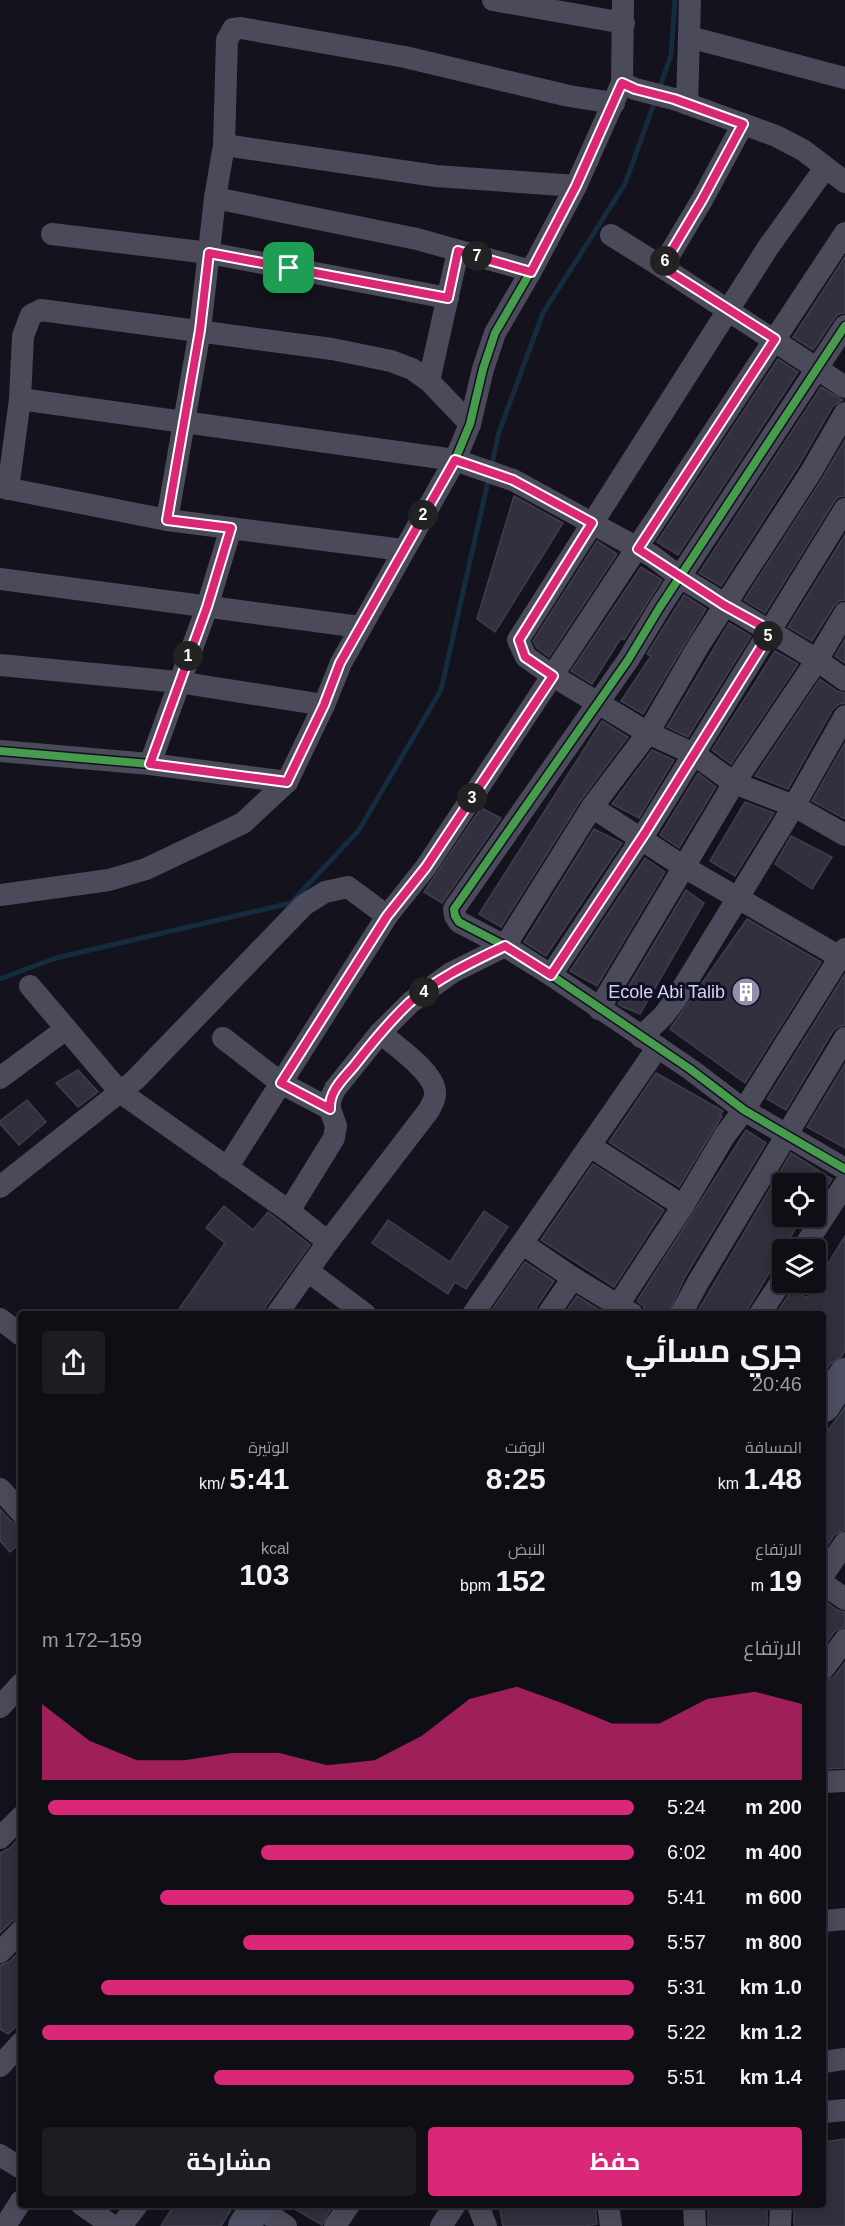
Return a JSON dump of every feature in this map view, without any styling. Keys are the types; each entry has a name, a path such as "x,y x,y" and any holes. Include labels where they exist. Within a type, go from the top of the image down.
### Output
{"main road":[{"path":"826,1403 845,1374"}],"street":[{"path":"494,0 624,23"},
{"path":"0,895 109,880 146,869 243,824 287,782 324,705 340,663 455,460 470,423 483,369 495,333 531,272 623,91 623,0"},
{"path":"681,101 689,37 690,0"},
{"path":"167,520 200,330 215,198 224,145 227,40 233,29 241,28 405,57 570,96 623,91 681,101 776,136 803,150 845,182"},
{"path":"689,37 845,78"},
{"path":"662,267 743,124"},
{"path":"224,145 436,176 576,186"},
{"path":"825,168 769,246 519,640 525,657 648,733 694,754 734,783 794,806 845,835"},
{"path":"215,198 417,239 531,272"},
{"path":"227,1168 387,916 426,867 845,233"},
{"path":"52,234 209,253 448,298"},
{"path":"611,235 775,339 845,387"},
{"path":"429,381 458,251"},
{"path":"403,550 167,520 4,488 20,399 23,336 31,315 41,310 200,330 332,349 391,361 412,369 429,381 470,423"},
{"path":"845,326 599,702 454,909 459,922 505,946 551,975 650,1042 744,1110 845,1169"},
{"path":"20,399 455,460 480,468 513,480 638,549 680,578 771,631 845,680"},
{"path":"289,1211 334,1138 336,1125 330,1109 330,1100 335,1089 381,1033 411,1002 451,973 505,946 592,807 648,733 724,605 811,472 845,413"},
{"path":"551,975 642,838 845,509"},
{"path":"150,764 207,607 231,528"},
{"path":"0,579 360,627"},
{"path":"599,1009 734,783 817,660 845,613"},
{"path":"0,665 178,682 324,705"},
{"path":"475,1311 590,1146 663,1016 676,999 794,806 845,716"},
{"path":"0,751 150,764 287,782"},
{"path":"523,1244 625,1310 725,1135 744,1110 842,953 684,867 592,807"},
{"path":"0,1187 135,1080 304,904 325,892 348,887 387,916"},
{"path":"30,986 120,1092 289,1211 328,1242"},
{"path":"0,1078 66,1029"},
{"path":"279,1311 328,1242 429,1110 436,1094 434,1084 428,1074 381,1033"},
{"path":"223,1038 281,1083 330,1109"},
{"path":"683,1311 845,1038"},
{"path":"590,1146 683,1206"},
{"path":"809,1239 845,1184"},
{"path":"308,1271 361,1311"},
{"path":"550,1311 573,1278"},
{"path":"762,1311 774,1293"},
{"path":"0,1319 18,1333"},
{"path":"0,1490 18,1509"},
{"path":"826,1571 845,1543"},
{"path":"826,1585 845,1599"},
{"path":"826,1665 845,1640"},
{"path":"0,1707 18,1687"},
{"path":"826,1782 845,1781"},
{"path":"0,1838 18,1820"},
{"path":"826,1922 845,1919"},
{"path":"0,1952 18,1934"},
{"path":"826,2062 845,2059"},
{"path":"826,2112 845,2110"},
{"path":"0,2155 18,2166"},
{"path":"5,2226 18,2205"},
{"path":"86,2208 113,2226"},
{"path":"121,2226 135,2208"},
{"path":"334,2226 347,2208"},
{"path":"441,2226 453,2208"},
{"path":"479,2208 486,2226"},
{"path":"608,2208 611,2226"},
{"path":"694,2208 695,2226"},
{"path":"780,2226 781,2208"},
{"path":"254,2211 286,2226"}],"building":[{"path":"845,257 845,313 838,314 813,350 793,337"},
{"path":"778,359 798,372 678,555 657,542"},
{"path":"821,387 843,400 833,406 799,465 721,586 699,573"},
{"path":"845,440 845,496 838,497 834,502 765,613 744,600"},
{"path":"514,496 563,523 495,632 477,619"},
{"path":"845,535 845,600 839,601 834,606 812,641 788,627"},
{"path":"597,541 617,554 549,657 537,648 533,641"},
{"path":"641,567 662,580 624,640 621,638 592,684 571,671"},
{"path":"684,595 706,609 643,714 621,701 651,656 647,654"},
{"path":"729,623 751,636 688,737 667,727"},
{"path":"845,639 845,663 835,656"},
{"path":"775,651 798,664 731,764 712,750"},
{"path":"820,679 837,691 845,693 845,703 833,709 788,789 755,776"},
{"path":"602,721 628,737 581,800 501,927 479,914"},
{"path":"845,743 845,819 812,801"},
{"path":"652,750 674,760 639,818 612,804"},
{"path":"698,773 716,787 679,848 660,835"},
{"path":"745,802 774,813 735,876 710,861"},
{"path":"481,808 501,818 442,903 424,892"},
{"path":"594,829 622,843 546,956 524,942"},
{"path":"791,836 832,857 812,889 775,864"},
{"path":"645,858 665,872 597,986 570,971"},
{"path":"686,890 704,903 640,1014 621,1006 618,1004"},
{"name":"Ecole Abi Talib","path":"747,919 821,962 745,1083 670,1029"},
{"path":"845,974 845,1025 833,1031 786,1110 767,1099"},
{"path":"845,1064 845,1148 807,1127"},
{"path":"78,1070 98,1092 78,1107 56,1083"},
{"path":"656,1073 723,1111 679,1187 609,1142"},
{"path":"27,1100 46,1122 19,1145 0,1124 0,1121"},
{"path":"746,1130 766,1143 685,1277 669,1311 645,1311 644,1307 637,1301"},
{"path":"791,1153 823,1173 779,1173"},
{"path":"593,1164 664,1210 614,1287 541,1240"},
{"path":"826,1175 832,1179 829,1184 826,1184"},
{"path":"772,1185 772,1227 796,1227 789,1239 772,1239 772,1268 748,1311 698,1311"},
{"path":"224,1206 253,1230 268,1212 310,1245 265,1311 182,1311 179,1309 225,1243 206,1228"},
{"path":"484,1211 508,1227 466,1289 455,1282 448,1294 372,1243 388,1220 450,1262"},
{"path":"845,1236 845,1351 826,1371 826,1311 778,1311 790,1293 798,1293 807,1298 810,1293 826,1293 826,1267"},
{"path":"525,1262 554,1281 536,1311 491,1311"},
{"path":"577,1296 601,1311 566,1311"},
{"path":"845,1407 845,1530 834,1535 826,1548 826,1433"},
{"path":"0,1509 11,1521 18,1524 18,1545 10,1552 0,1541"},
{"path":"826,1602 837,1610 845,1612 845,1627 835,1631 826,1643"},
{"path":"845,1662 845,1768 826,1769 826,1680 834,1677"},
{"path":"18,1839 18,1919 12,1921 0,1933 0,1853 10,1848"},
{"path":"18,1953 18,2025 8,2034 0,2029 0,1965 9,1962"},
{"path":"845,2139 845,2226 794,2226 794,2208 826,2208 826,2142"},
{"path":"172,2208 232,2208 221,2226 161,2226"},
{"path":"293,2208 331,2208 322,2225"},
{"path":"500,2208 595,2208 597,2224 503,2226"},
{"path":"708,2208 767,2208 767,2226 708,2226"}],"waterway":[{"path":"659,90 671,55 675,0"},
{"path":"491,468 499,432 543,313 625,184 655,101"},
{"path":"0,979 56,958 291,903 359,830 441,690 489,477"}],"cycle path":[{"path":"0,751 150,764 287,782 324,705 341,663 455,460 470,424 483,369 495,333 576,186 622,83"},
{"path":"845,326 660,607 628,660 454,909 459,922 505,946 551,975 690,1069 744,1110 845,1169"}],"place":[{"name":"Ecole Abi Talib","path":"746,992"}],"route":[{"path":"622,83 743,124 662,267 775,339 638,549 652,556 680,578 771,631 645,833 551,975 505,946 451,973 411,1002 381,1033 335,1089 330,1100 330,1109 281,1083 387,916 426,867 553,676 525,657 519,640 592,523 513,480 455,460 340,663 324,705 287,782 150,764 207,607 231,528 167,520 200,330 209,253 289,268 448,298 458,251 531,272 576,186 622,83"}]}
